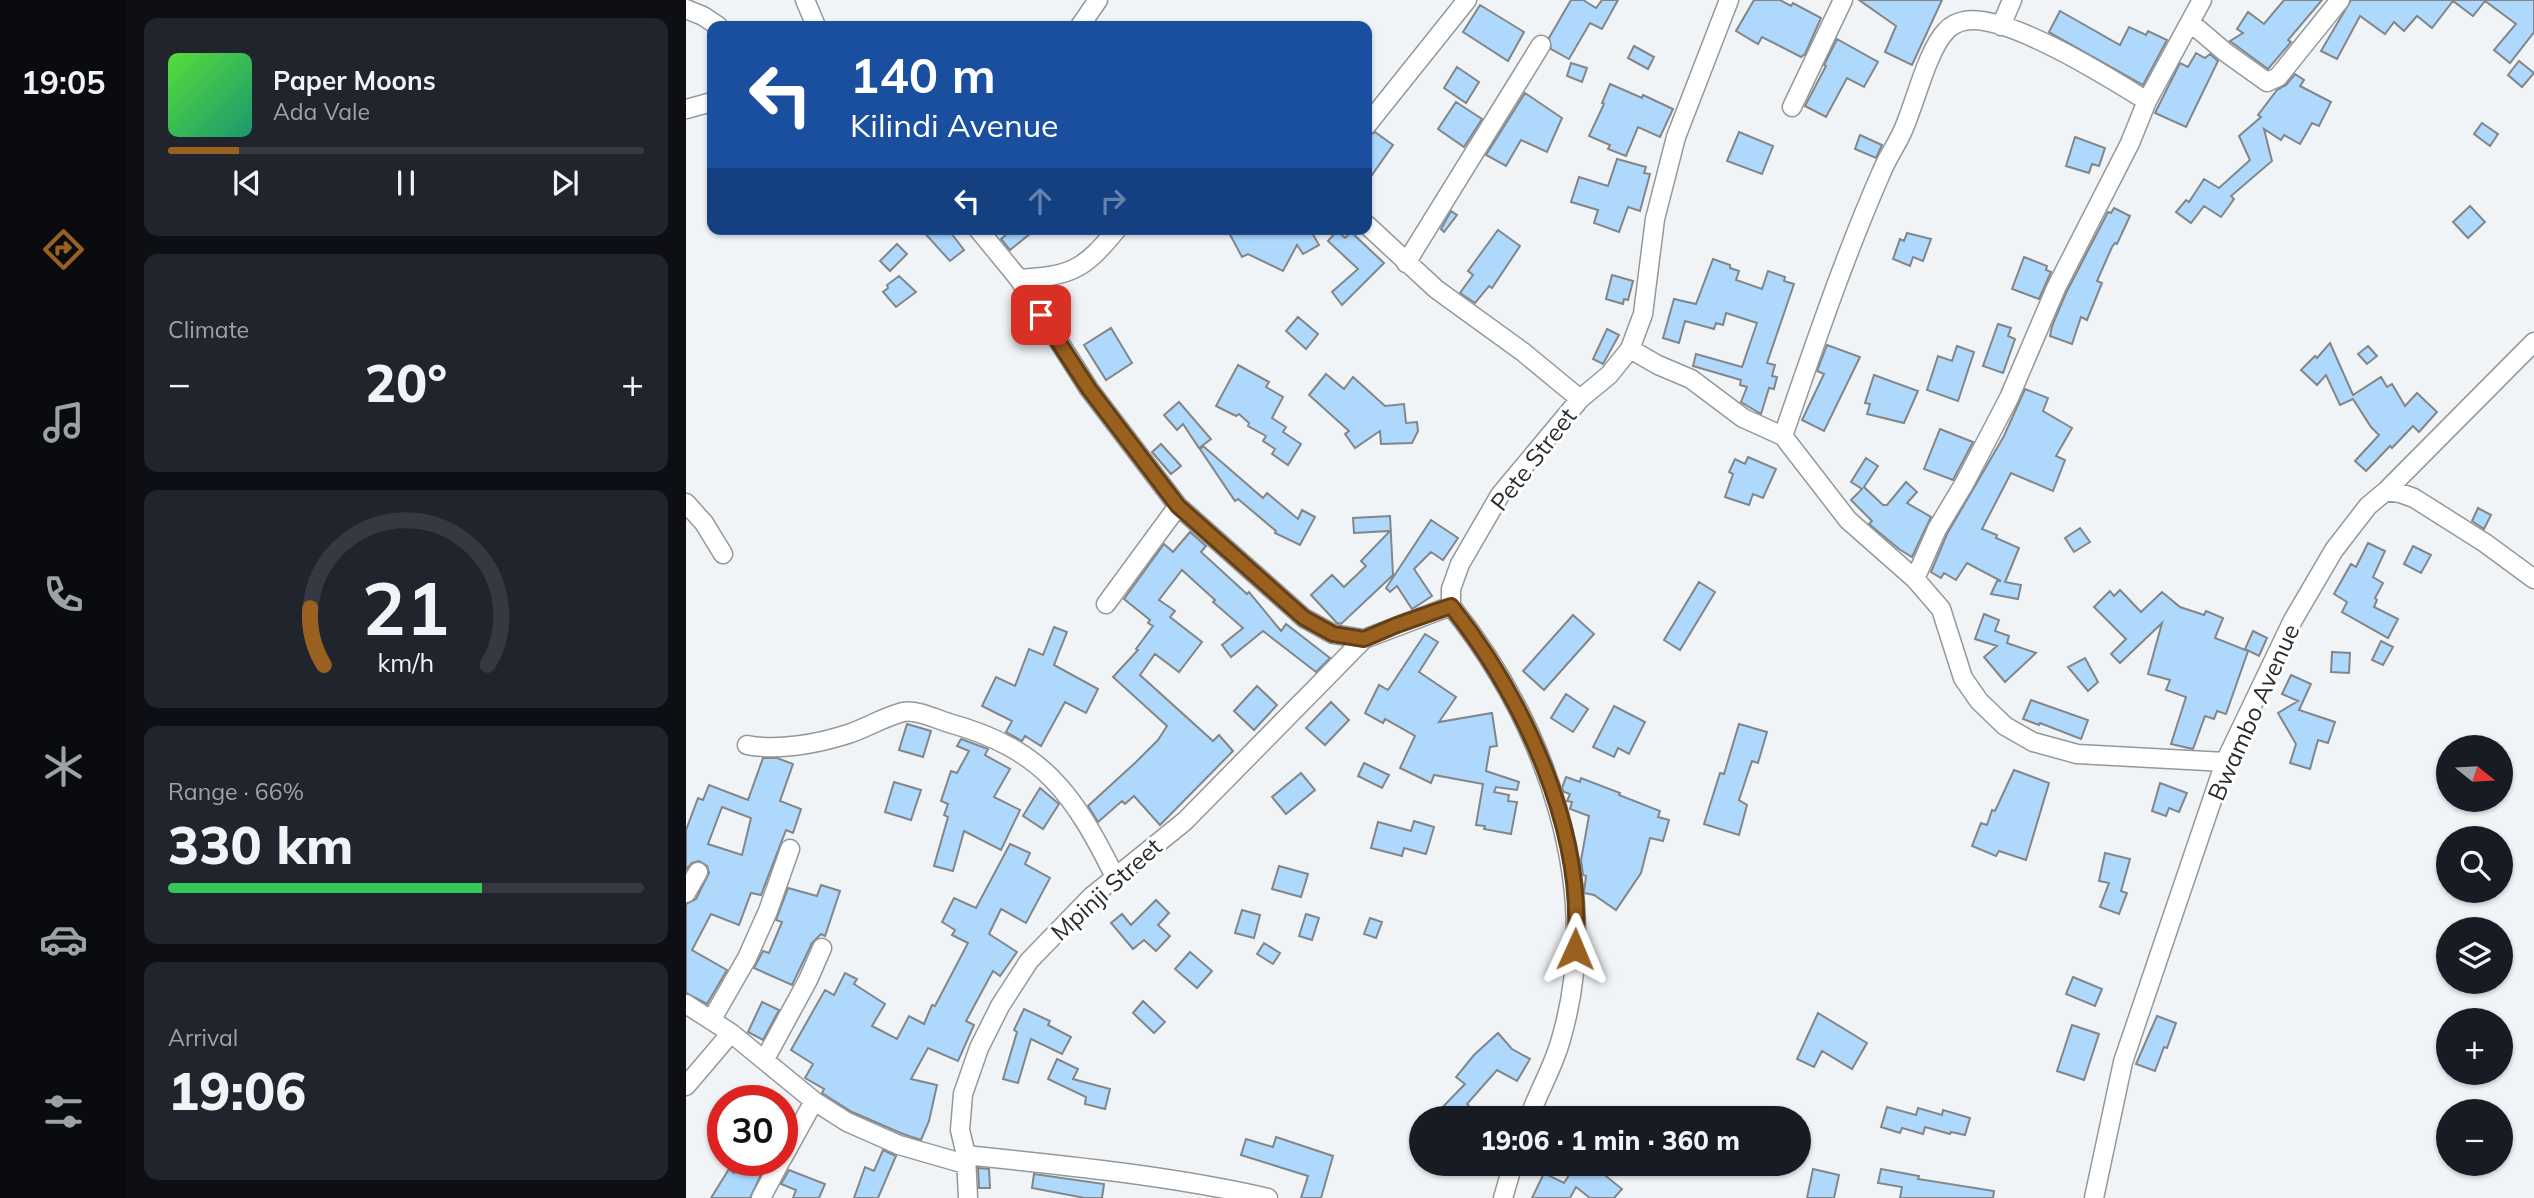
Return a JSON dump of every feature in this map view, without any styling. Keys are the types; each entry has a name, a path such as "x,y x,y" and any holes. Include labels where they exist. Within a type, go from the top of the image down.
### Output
{"street":[{"path":"804,0 814,21"},
{"path":"1083,21 1098,0"},
{"path":"1372,119 1467,0"},
{"name":"Pete Street","path":"1451,606 1451,589 1460,564 1500,495 1580,399 1609,375 1630,349 1643,314 1655,219 1676,137 1729,0"},
{"path":"1792,107 1843,0"},
{"path":"2001,26 2012,0"},
{"path":"1915,579 1937,529 2009,398 2056,288 2130,142 2147,101 2202,0"},
{"path":"2191,23 2267,82 2278,77 2340,0"},
{"path":"686,9 710,21"},
{"path":"1783,436 1833,293 1883,169 1904,130 1935,48 1946,30 1967,20 2001,26 2081,61 2147,101"},
{"path":"1406,263 1541,45"},
{"path":"686,109 707,103"},
{"path":"1372,230 1436,289 1523,352 1580,399"},
{"path":"983,235 1018,279 1089,389 1178,506 1304,618 1333,634 1364,639 1451,606 1506,684 1552,789 1569,852 1577,926 1571,995 1561,1041 1534,1106"},
{"path":"1018,279 1047,278 1070,273 1086,264 1112,235"},
{"name":"Bwambo Avenue","path":"2094,1198 2123,1062 2225,762 2293,620 2334,550 2368,506 2534,342"},
{"path":"1630,349 1691,379 1743,418 1783,436 1848,520 1915,579 1941,609 1963,678 1979,701 2005,726 2033,742 2077,754 2225,762"},
{"path":"2386,491 2414,498 2485,543 2534,579"},
{"path":"686,503 704,523 723,554"},
{"path":"1106,604 1178,506"},
{"name":"Mpinji Street","path":"968,1198 966,1159 960,1130 963,1094 979,1048 1000,1006 1029,961 1060,926 1115,877 1185,821 1364,639"},
{"path":"747,745 762,748 812,743 848,734 905,712 982,733 1037,763 1063,789 1083,816 1115,877"},
{"path":"712,1019 747,958 768,911 790,849"},
{"path":"686,893 698,872"},
{"path":"765,1059 799,999 822,948"},
{"path":"686,1004 731,1033 814,1101 847,1122 899,1145 966,1159 1141,1174 1217,1186 1268,1198"},
{"path":"686,1087 731,1033"},
{"path":"798,1130 814,1101"},
{"path":"761,1198 773,1176"},
{"path":"1503,1198 1509,1176"}],"building":[{"path":"1571,0 1583,0 1596,8 1602,0 1618,0 1602,29 1590,23 1569,59 1551,49 1549,38"},
{"path":"1754,0 1780,0 1791,6 1793,3 1821,18 1805,54 1801,57 1762,37 1758,44 1736,31"},
{"path":"1859,0 1942,0 1912,65 1885,52 1896,26"},
{"path":"2284,0 2322,0 2288,40 2291,42 2268,69 2230,41 2243,33 2237,29 2248,12 2264,24"},
{"path":"2351,0 2534,0 2534,32 2510,63 2494,50 2516,24 2485,1 2473,16 2453,1 2432,28 2417,16 2404,31 2394,22 2385,34 2360,16 2337,59 2321,51"},
{"path":"1480,5 1524,32 1508,61 1463,32"},
{"path":"2060,11 2120,45 2129,27 2146,35 2148,31 2167,40 2143,85 2049,32"},
{"path":"1837,39 1878,62 1864,87 1847,78 1826,117 1805,106"},
{"path":"1634,46 1654,57 1648,69 1628,58"},
{"path":"2196,53 2205,58 2210,54 2218,61 2186,127 2155,113 2180,63 2188,67"},
{"path":"2519,61 2534,73 2522,87 2508,75"},
{"path":"1571,63 1587,68 1582,82 1567,76"},
{"path":"1457,67 1479,82 1466,103 1444,88"},
{"path":"2295,74 2304,80 2300,86 2331,102 2319,126 2312,123 2300,144 2284,135 2281,140 2264,129 2272,161 2231,196 2234,199 2221,217 2204,206 2191,223 2176,212 2186,200 2189,202 2204,179 2219,188 2250,160 2239,136 2261,117 2258,115 2277,90 2286,85"},
{"path":"1610,84 1673,109 1660,137 1638,127 1626,156 1608,149 1610,145 1589,136"},
{"path":"1525,93 1562,118 1547,152 1521,140 1506,166 1486,155"},
{"path":"1456,102 1482,119 1464,147 1438,129"},
{"path":"2482,123 2498,134 2490,146 2474,134"},
{"path":"1375,132 1393,145 1372,175 1372,134"},
{"path":"1739,132 1773,146 1762,174 1727,161"},
{"path":"1860,135 1882,145 1876,158 1855,149"},
{"path":"2075,137 2105,148 2099,166 2092,164 2089,173 2066,166"},
{"path":"1617,159 1646,167 1644,173 1650,174 1640,211 1628,207 1619,232 1594,223 1598,210 1571,202 1579,177 1608,186"},
{"path":"2470,206 2485,222 2468,238 2453,222"},
{"path":"2114,208 2130,216 2097,281 2102,283 2087,320 2081,317 2072,344 2050,336 2066,293 2108,212 2111,213"},
{"path":"1451,211 1457,215 1444,232 1441,229"},
{"path":"1498,230 1520,246 1492,288 1489,286 1475,303 1460,293 1473,275 1468,271"},
{"path":"1907,233 1931,239 1923,261 1913,257 1910,266 1893,259 1900,239 1904,241"},
{"path":"926,235 953,235 964,250 950,261"},
{"path":"1006,235 1029,235 1010,250 1001,239"},
{"path":"1230,235 1313,235 1319,245 1303,254 1297,245 1283,271 1248,254 1242,257"},
{"path":"1333,235 1345,238 1354,235 1384,263 1342,305 1332,292 1358,269 1328,241"},
{"path":"897,244 907,254 890,271 880,261"},
{"path":"2024,257 2047,266 2046,270 2051,272 2039,299 2012,289"},
{"path":"1713,259 1739,271 1736,280 1762,289 1768,271 1785,277 1784,281 1794,284 1767,363 1775,365 1772,376 1777,377 1774,389 1769,388 1761,414 1741,402 1747,387 1740,385 1741,380 1693,366 1696,354 1742,367 1757,323 1726,313 1723,325 1716,323 1714,329 1685,321 1679,343 1663,338 1674,299 1696,304"},
{"path":"1612,275 1633,281 1628,300 1624,299 1623,304 1606,299"},
{"path":"899,276 916,292 896,307 883,292 888,288 887,285"},
{"path":"1298,317 1318,334 1306,349 1286,331"},
{"path":"1998,324 2011,328 2008,336 2015,339 2003,373 1983,366"},
{"path":"1111,328 1132,363 1106,380 1084,345"},
{"path":"1607,329 1619,335 1603,364 1593,359"},
{"path":"2330,343 2353,395 2381,377 2387,387 2392,384 2405,406 2417,393 2437,412 2419,432 2413,426 2366,471 2355,461 2379,435 2353,399 2340,405 2326,375 2317,385 2301,370 2315,356 2317,358"},
{"path":"1827,345 1860,357 1824,431 1802,420 1824,374 1817,371"},
{"path":"1957,346 1974,352 1958,401 1927,390 1938,356 1952,361"},
{"path":"2368,346 2377,356 2367,364 2358,354"},
{"path":"1238,365 1269,382 1266,387 1283,397 1272,418 1286,427 1283,432 1301,444 1288,465 1272,454 1275,449 1263,441 1266,436 1248,426 1249,423 1239,414 1236,416 1216,406"},
{"path":"1326,374 1344,389 1353,377 1385,406 1404,404 1406,423 1417,422 1418,431 1412,443 1381,444 1380,431 1355,448 1345,434 1349,431 1309,395"},
{"path":"1874,375 1918,391 1904,423 1867,414 1870,404 1865,403"},
{"path":"2025,389 2048,398 2043,411 2072,428 2056,456 2065,460 2053,491 2011,473 1982,529 2019,548 2005,582 2021,585 2018,599 1991,594 1997,581 2001,581 1967,563 1956,580 1944,573 1941,578 1931,572 1947,534 2004,436"},
{"path":"1179,402 1211,439 1199,448 1183,424 1177,430 1164,415"},
{"path":"1940,429 1973,442 1953,480 1924,469"},
{"path":"1161,444 1181,466 1171,474 1152,452"},
{"path":"1203,446 1263,498 1267,493 1298,519 1302,510 1315,517 1300,545 1275,533 1276,531 1238,499 1235,501 1200,449"},
{"path":"1748,457 1776,469 1763,498 1753,494 1749,505 1725,497 1733,474 1729,472 1735,459 1745,464"},
{"path":"1866,458 1878,466 1864,487 1883,505 1887,505 1906,482 1917,492 1907,503 1931,517 1912,557 1869,524 1872,521 1851,500 1862,489 1851,482"},
{"path":"2478,508 2491,515 2484,529 2472,521"},
{"path":"1390,516 1393,575 1341,624 1337,623 1311,595 1332,575 1344,587 1366,566 1361,561 1390,531 1354,533 1353,518"},
{"path":"1431,520 1458,538 1443,560 1431,552 1414,569 1432,596 1412,609 1397,586 1390,592 1386,588"},
{"path":"2080,528 2090,542 2074,552 2065,538"},
{"path":"1190,532 1206,546 1201,552 1247,594 1249,592 1281,631 1286,624 1330,658 1316,672 1263,631 1231,657 1222,645 1243,628 1182,570 1159,600 1175,611 1170,617 1202,642 1179,672 1155,654 1140,675 1213,741 1219,735 1233,751 1160,825 1134,796 1125,804 1122,801 1098,822 1088,806 1158,740 1167,726 1113,677 1138,650 1136,649 1153,626 1148,623 1150,620 1124,599 1164,544 1173,552"},
{"path":"2368,543 2385,551 2373,577 2383,583 2375,598 2377,600 2374,607 2398,619 2388,638 2342,612 2347,602 2334,594 2351,564 2356,567"},
{"path":"2413,546 2431,555 2421,573 2404,564"},
{"path":"1699,582 1715,592 1680,650 1664,640"},
{"path":"2120,590 2141,612 2162,592 2180,607 2204,615 2206,611 2223,618 2215,638 2248,651 2226,714 2217,711 2214,719 2205,716 2193,749 2171,744 2186,697 2166,690 2170,680 2148,674 2162,623 2120,663 2111,654 2126,639 2094,607 2110,591 2114,596"},
{"path":"1984,614 1999,620 1995,631 2009,636 2007,643 2036,653 2005,682 1984,657 1997,646 1975,639"},
{"path":"1573,615 1594,634 1544,690 1523,671"},
{"path":"1054,627 1067,632 1054,665 1098,689 1086,713 1065,702 1041,746 1025,736 1022,741 1006,732 1012,721 982,706 996,677 1015,686 1029,649 1043,655"},
{"path":"2253,631 2267,638 2259,656 2245,649"},
{"path":"1425,634 1438,642 1419,672 1456,697 1439,722 1492,713 1497,746 1490,747 1486,771 1519,782 1517,790 1496,787 1494,792 1509,795 1508,801 1517,802 1511,834 1476,825 1483,784 1434,775 1431,783 1400,768 1415,736 1385,719 1383,723 1365,713 1379,685 1388,690"},
{"path":"2381,641 2393,647 2383,665 2372,660"},
{"path":"2332,652 2350,653 2349,673 2331,672"},
{"path":"2085,658 2098,682 2088,691 2068,667"},
{"path":"2291,675 2311,684 2299,710 2335,722 2328,743 2318,740 2310,769 2290,763 2296,744 2278,713 2298,701 2282,694"},
{"path":"1257,686 1277,705 1254,730 1234,711"},
{"path":"1566,694 1588,709 1573,732 1551,718"},
{"path":"2031,700 2088,720 2081,739 2023,719"},
{"path":"1331,702 1349,720 1325,745 1306,728"},
{"path":"1614,706 1645,722 1629,754 1618,748 1614,757 1593,747"},
{"path":"907,724 931,731 923,757 899,750"},
{"path":"1739,724 1767,732 1758,763 1752,761 1739,800 1747,805 1739,835 1704,824 1720,773 1724,774"},
{"path":"961,739 988,749 985,755 1010,769 994,797 1020,810 1001,850 964,831 953,871 934,866 948,817 944,815 948,804 941,801 951,771 957,773 969,751 957,746"},
{"path":"763,758 777,758 793,764 780,801 801,809 793,833 786,830 761,895 751,893 739,925 711,914 692,950 727,970 707,1004 686,993 686,904 696,899 709,873 707,866 699,861 692,863 686,870 686,830 698,798 703,800 709,785 748,800","holes":["722,807 751,818 742,855 708,844"]},
{"path":"1364,763 1389,775 1382,788 1358,776"},
{"path":"2014,770 2049,783 2026,860 1999,851 1996,856 1972,846 1981,823 1987,825 1992,810 1995,811"},
{"path":"1301,773 1315,790 1286,814 1272,797"},
{"path":"1566,777 1580,782 1581,778 1620,793 1619,795 1660,811 1658,817 1669,820 1663,841 1650,838 1641,873 1616,910 1594,895 1584,893 1586,876 1583,875 1581,860 1589,816 1570,809 1572,802 1567,801 1570,794 1562,788"},
{"path":"894,782 921,790 911,820 885,812"},
{"path":"2160,783 2187,793 2179,812 2169,808 2166,816 2152,811"},
{"path":"1040,788 1059,804 1043,829 1023,816"},
{"path":"1414,821 1434,827 1426,854 1404,848 1402,856 1371,848 1378,822 1411,831"},
{"path":"1010,844 1030,853 1025,864 1050,878 1026,923 1001,909 989,934 1017,952 1000,976 993,971 966,1021 974,1025 958,1061 928,1048 911,1079 937,1085 929,1121 921,1140 852,1112 822,1093 824,1089 805,1078 813,1064 791,1050 825,990 834,995 845,973 857,979 854,984 885,1004 872,1026 897,1039 909,1016 924,1024 968,943 952,935 955,930 942,922 954,898 976,908"},
{"path":"2105,853 2130,859 2121,891 2127,893 2119,914 2100,907 2109,883 2099,881"},
{"path":"1279,866 1308,874 1301,897 1272,889"},
{"path":"821,885 840,891 825,936 821,934 812,943 792,985 754,968 763,951 769,953 782,922 776,920 788,888 817,896"},
{"path":"1156,900 1169,913 1158,925 1170,936 1156,951 1144,940 1133,949 1111,923 1122,914 1131,925"},
{"path":"1242,910 1260,915 1254,938 1235,933"},
{"path":"1306,914 1319,918 1312,940 1299,936"},
{"path":"1370,918 1382,922 1376,938 1364,934"},
{"path":"1264,943 1280,953 1273,964 1257,954"},
{"path":"1190,952 1212,971 1197,988 1175,969"},
{"path":"2073,977 2102,989 2095,1006 2066,994"},
{"path":"1143,1001 1165,1022 1154,1033 1133,1013"},
{"path":"762,1002 779,1010 763,1040 748,1032"},
{"path":"1024,1009 1050,1021 1048,1025 1071,1037 1062,1054 1031,1039 1018,1083 1003,1079 1017,1032 1014,1030"},
{"path":"1818,1013 1867,1043 1852,1069 1822,1051 1814,1067 1797,1059"},
{"path":"2157,1016 2176,1023 2155,1071 2136,1064"},
{"path":"2072,1025 2099,1034 2084,1080 2057,1071"},
{"path":"1498,1033 1512,1049 1530,1059 1517,1081 1497,1070 1467,1104 1469,1106 1444,1106 1465,1084 1456,1077 1474,1055"},
{"path":"1057,1059 1078,1069 1073,1079 1110,1089 1105,1109 1085,1104 1086,1097 1048,1079"},
{"path":"1887,1107 1916,1115 1918,1108 1942,1115 1943,1110 1970,1118 1965,1135 1925,1127 1923,1134 1902,1128 1900,1133 1881,1127"},
{"path":"1276,1137 1333,1156 1321,1198 1301,1198 1308,1176 1241,1155 1246,1139 1273,1147"},
{"path":"883,1150 896,1156 878,1198 854,1198 865,1167 874,1171"},
{"path":"978,1168 989,1169 990,1188 979,1188"},
{"path":"1813,1169 1839,1175 1834,1198 1807,1198"},
{"path":"1881,1169 1919,1176 1918,1179 1994,1191 1993,1198 1900,1198 1902,1187 1878,1183"},
{"path":"798,1174 825,1184 819,1198 793,1198 796,1190 781,1184 786,1176 798,1176"},
{"path":"1034,1174 1104,1184 1102,1198 1085,1198 1032,1188"},
{"path":"725,1176 760,1176 750,1198 711,1198"},
{"path":"1543,1176 1550,1176 1564,1183 1568,1176 1606,1176 1622,1189 1614,1198 1590,1198 1576,1187 1570,1198 1532,1198"}],"route":[{"path":"1041,315 1089,389 1178,506 1304,618 1333,634 1364,639 1451,606 1506,684 1552,789 1569,852 1577,926 1575,949"}]}
